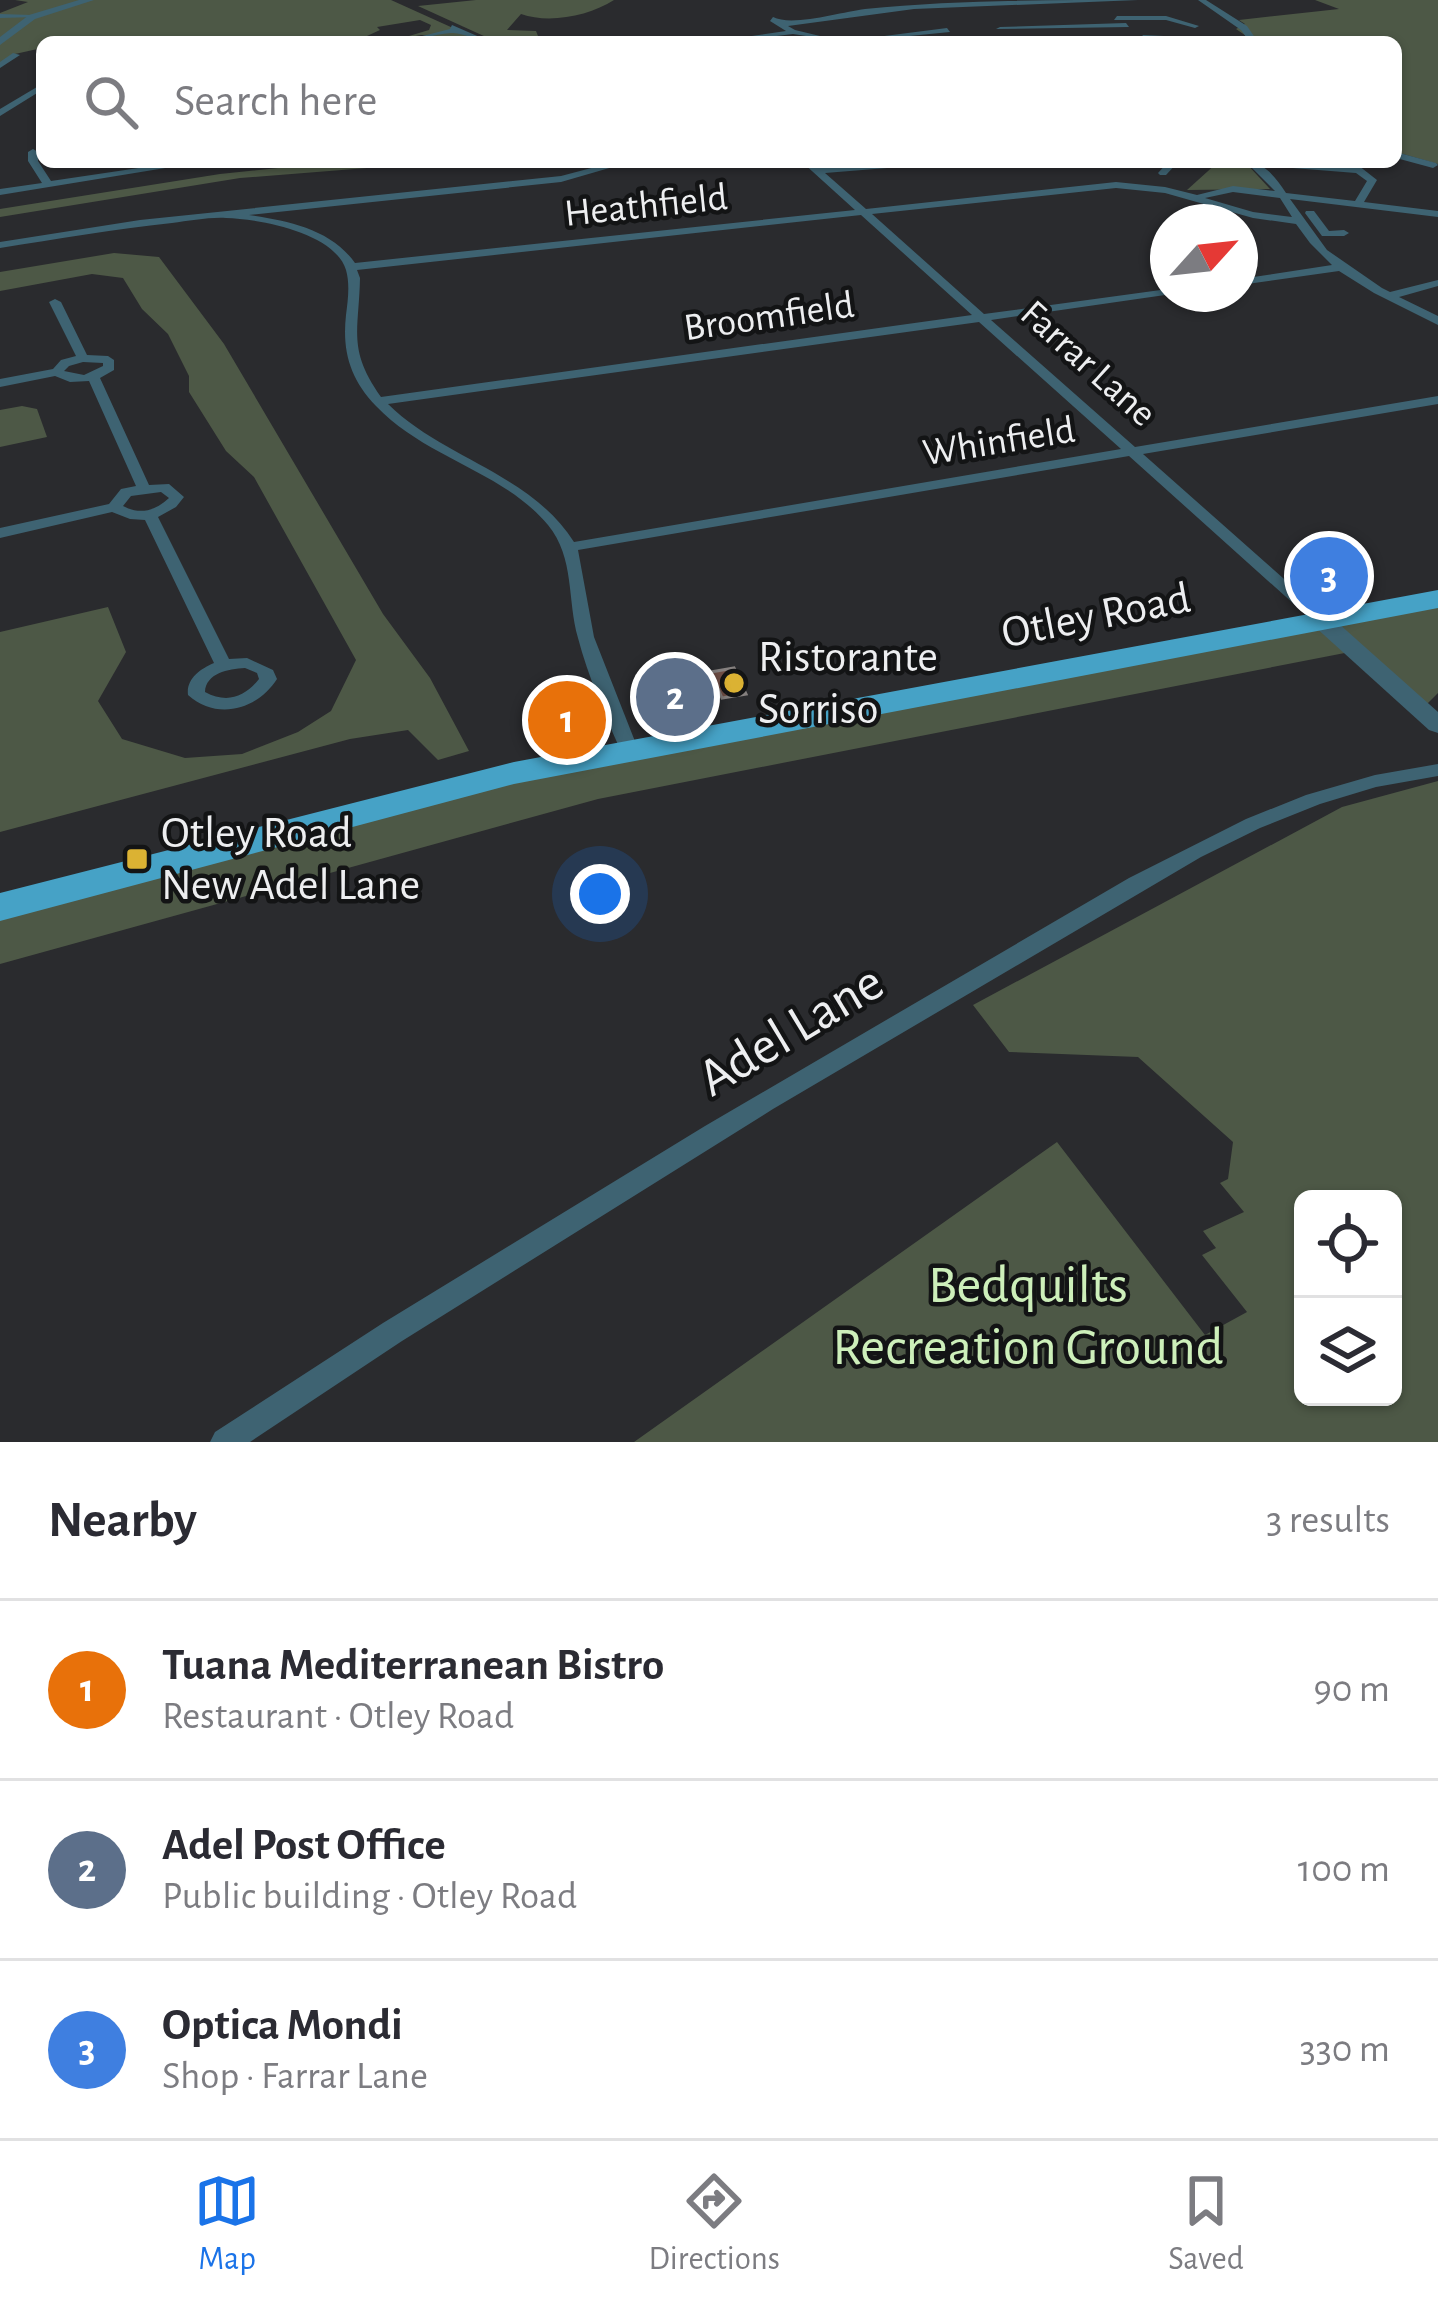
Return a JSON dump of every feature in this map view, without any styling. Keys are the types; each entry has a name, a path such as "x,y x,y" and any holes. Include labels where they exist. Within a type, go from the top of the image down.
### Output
{"highway":[{"name":"Otley Road","path":"0,907 514,773 1438,598"}],"street":[{"path":"0,16 32,17 89,0"},
{"path":"784,24 908,6 1135,0"},
{"path":"1201,0 1250,36"},
{"path":"842,1 859,10"},
{"path":"1094,1 1142,36"},
{"path":"976,4 1003,17"},
{"path":"896,36 946,27 908,6"},
{"path":"0,42 32,17"},
{"path":"1117,18 1166,18 1196,26"},
{"path":"773,19 793,32"},
{"path":"1000,29 1126,25"},
{"path":"871,27 888,36"},
{"path":"425,36 454,28 473,36"},
{"path":"760,36 793,32 812,36"},
{"path":"0,66 16,55"},
{"path":"3,108 36,89"},
{"path":"3,108 36,106"},
{"path":"33,152 36,166"},
{"path":"1402,157 1433,165"},
{"path":"37,168 48,185"},
{"path":"0,192 126,168"},
{"path":"0,245 223,214 561,179 602,168"},
{"name":"Farrar Lane","path":"813,168 986,317 1321,620"},
{"path":"1163,173 1168,168"},
{"path":"1260,168 1320,249 1342,267 1438,321"},
{"path":"1333,168 1360,170"},
{"path":"1357,168 1372,184 1358,204"},
{"name":"Heathfield","path":"352,267 1116,185 1201,196 1254,219 1300,221"},
{"path":"1201,196 1220,189 1358,204 1399,217 1438,214"},
{"path":"1318,199 1309,217 1316,228 1326,234 1344,232"},
{"path":"259,220 273,210"},
{"path":"223,214 315,234 336,247 352,267 350,349 377,401 434,447 530,500 553,520 570,547 592,658 629,749"},
{"path":"1258,279 1342,267"},
{"path":"1390,296 1438,283"},
{"name":"Broomfield","path":"377,401 1150,294"},
{"path":"55,302 83,358"},
{"path":"0,382 57,372 65,363 83,358 102,358 110,364 93,376 65,378 57,372"},
{"path":"93,376 143,487"},
{"name":"Whinfield","path":"570,547 1438,400"},
{"path":"0,532 114,507 126,492 143,487 164,487 177,497 170,507 150,515 129,516 114,507"},
{"path":"150,515 223,665"},
{"path":"1321,620 1438,725"},
{"name":"Adel Lane","path":"225,1442 336,1366 811,1073 1141,883 1239,831 1314,799 1386,776 1438,770"}],"green space":[{"path":"15,0 391,0 471,36 409,36 429,30 431,25 420,20 377,27 380,30 367,36 36,36 36,49 15,54 0,64 0,13 28,2"},
{"path":"476,0 614,0 569,17 521,14 507,30 536,31 538,36 484,36 418,6"},
{"path":"1315,0 1438,0 1438,164 1402,154 1402,36 1246,36 1236,29 1245,24 1239,20 1339,9"},
{"path":"366,168 240,178 0,217 0,209 220,174"},
{"path":"1211,168 1251,168 1270,189 1187,190"},
{"path":"114,253 159,257 224,344 383,614 430,678 469,751 438,760 408,730 350,739 0,832 0,632 108,607 126,652 98,701 122,739 185,758 242,754 298,732 331,711 356,660 254,477 226,451 189,392 189,376 168,334 142,309 123,278 92,274 0,291 0,272"},
{"path":"37,409 47,437 0,447 0,410"},
{"path":"1438,599 1438,693 1421,710 1355,651 598,799 0,964 0,907 514,773"},
{"name":"Bedquilts Recreation Ground","path":"1438,781 1438,1442 634,1442 1057,1142 1205,1335 1247,1312 1202,1255 1216,1248 1203,1231 1244,1212 1220,1183 1228,1179 1233,1142 1138,1057 1009,1052 973,1005 1342,807"}],"building":[{"path":"734,668 746,694 722,698 711,672"},
{"path":"674,669 688,700 649,707 637,676"}],"place":[{"name":"Optica Mondi","path":"1329,576"},
{"name":"Ristorante Sorriso","path":"734,683"},
{"name":"Adel Post Office","path":"675,697"},
{"name":"Tuana Mediterranean Bistro","path":"567,720"},
{"name":"Otley Road New Adel Lane","path":"137,859"}]}
